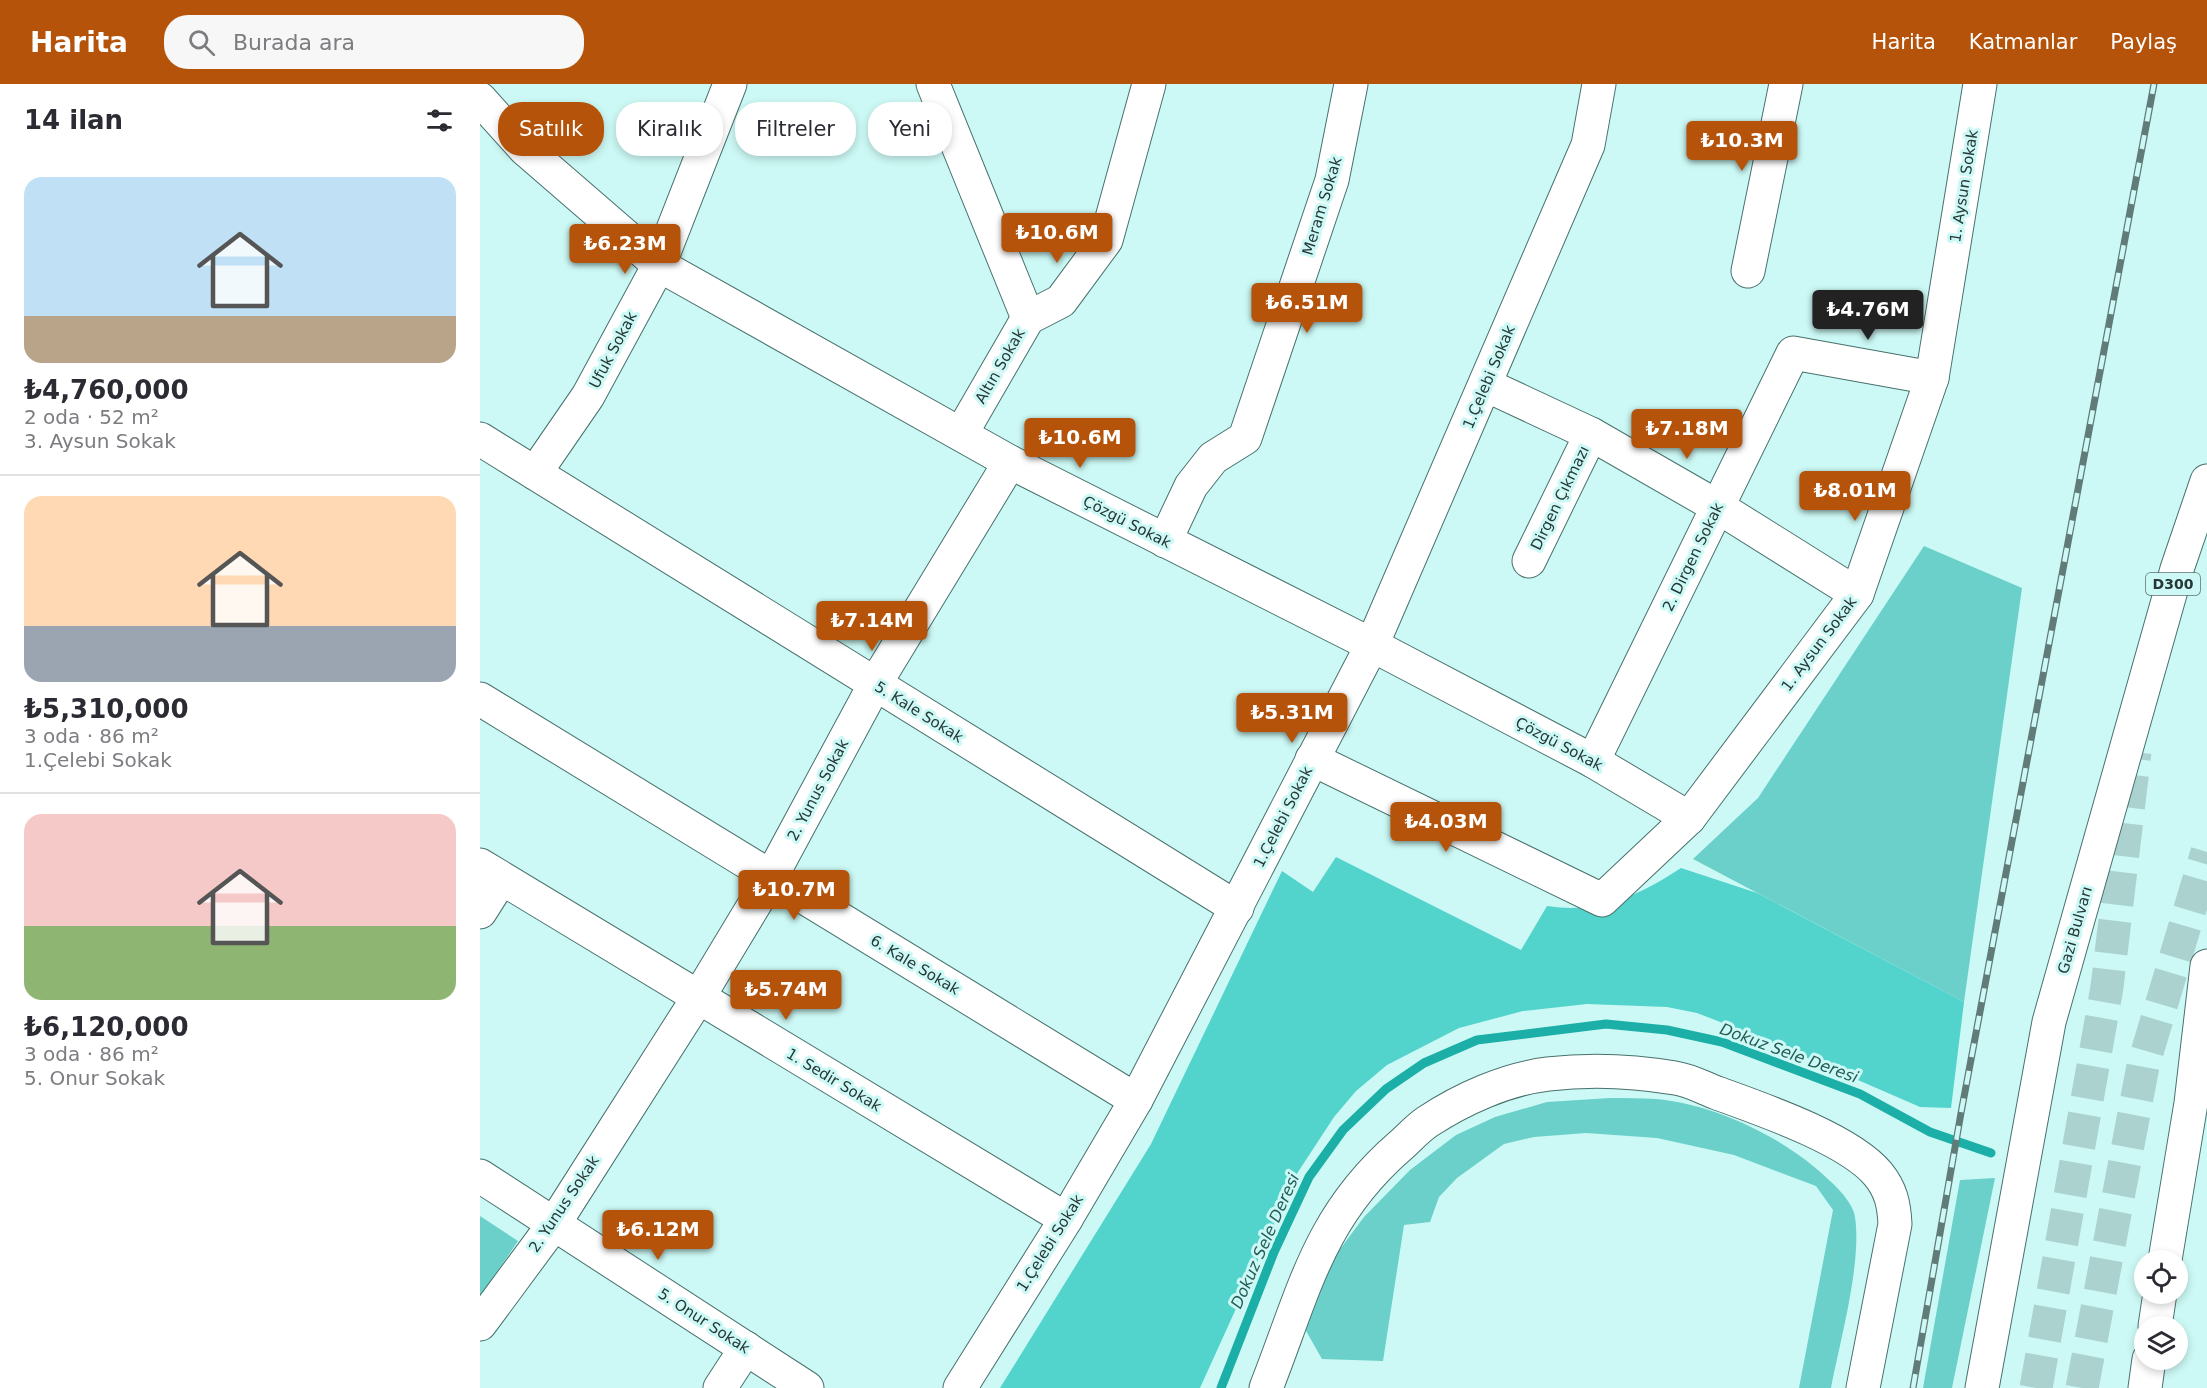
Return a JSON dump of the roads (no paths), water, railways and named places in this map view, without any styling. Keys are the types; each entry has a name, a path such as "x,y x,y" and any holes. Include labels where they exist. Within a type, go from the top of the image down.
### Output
{"main road":[{"path":"933,84 1028,318"},
{"name":"Altın Sokak","path":"961,434 1028,318 1061,301 1106,240 1149,84"},
{"name":"Meram Sokak","path":"1165,541 1191,486 1213,458 1245,438 1332,180 1352,84"},
{"name":"1.Çelebi Sokak","path":"960,1388 1136,1100 1372,645 1588,145 1599,84"},
{"path":"1748,271 1786,84"},
{"name":"1. Aysun Sokak","path":"1312,759 1602,900 1689,818 1857,594 1932,378 1980,84"},
{"name":"Ufuk Sokak","path":"535,473 588,396 659,265 720,89"},
{"name":"Çözgü Sokak","path":"480,99 525,149 659,265 1010,462 1372,645 1593,761 1689,818"},
{"name":"2. Dirgen Sokak","path":"1593,761 1793,353 1932,378"},
{"path":"1486,385 1591,434 1718,507 1857,594"},
{"name":"Dirgen Çıkmazı","path":"1529,561 1591,434"},
{"name":"5. Kale Sokak","path":"480,439 1237,908"},
{"name":"2. Yunus Sokak","path":"480,1324 554,1224 698,998 771,877 874,684 1010,462"},
{"name":"Gazi Bulvarı","path":"1982,1388 2049,1022 2177,569 2207,481"},
{"name":"6. Kale Sokak","path":"480,699 1136,1100"},
{"path":"480,912 490,872"},
{"name":"1. Sedir Sokak","path":"490,872 1065,1219"},
{"path":"2167,1250 2199,1104 2207,966"},
{"path":"1266,1388 1301,1291 1323,1241 1344,1205 1381,1162 1426,1123 1484,1091 1547,1074 1623,1072 1678,1078 1741,1101 1818,1134 1860,1158 1878,1174 1894,1200 1895,1224 1863,1388"},
{"name":"5. Onur Sokak","path":"480,1176 807,1388"},
{"path":"720,1388 746,1348"},
{"path":"2145,1388 2147,1370"}],"waterway":[{"name":"Dokuz Sele Deresi","path":"1221,1388 1274,1252 1309,1177 1343,1130 1386,1089 1424,1063 1477,1040 1606,1024 1667,1030 1722,1042 1860,1094 1930,1132 1991,1153"}],"tunnel":[{"path":"2036,1388 2107,987 2135,752"},
{"path":"2082,1388 2143,1066 2207,852"}],"railway":[{"path":"1913,1388 1961,1113 2154,84"}]}
